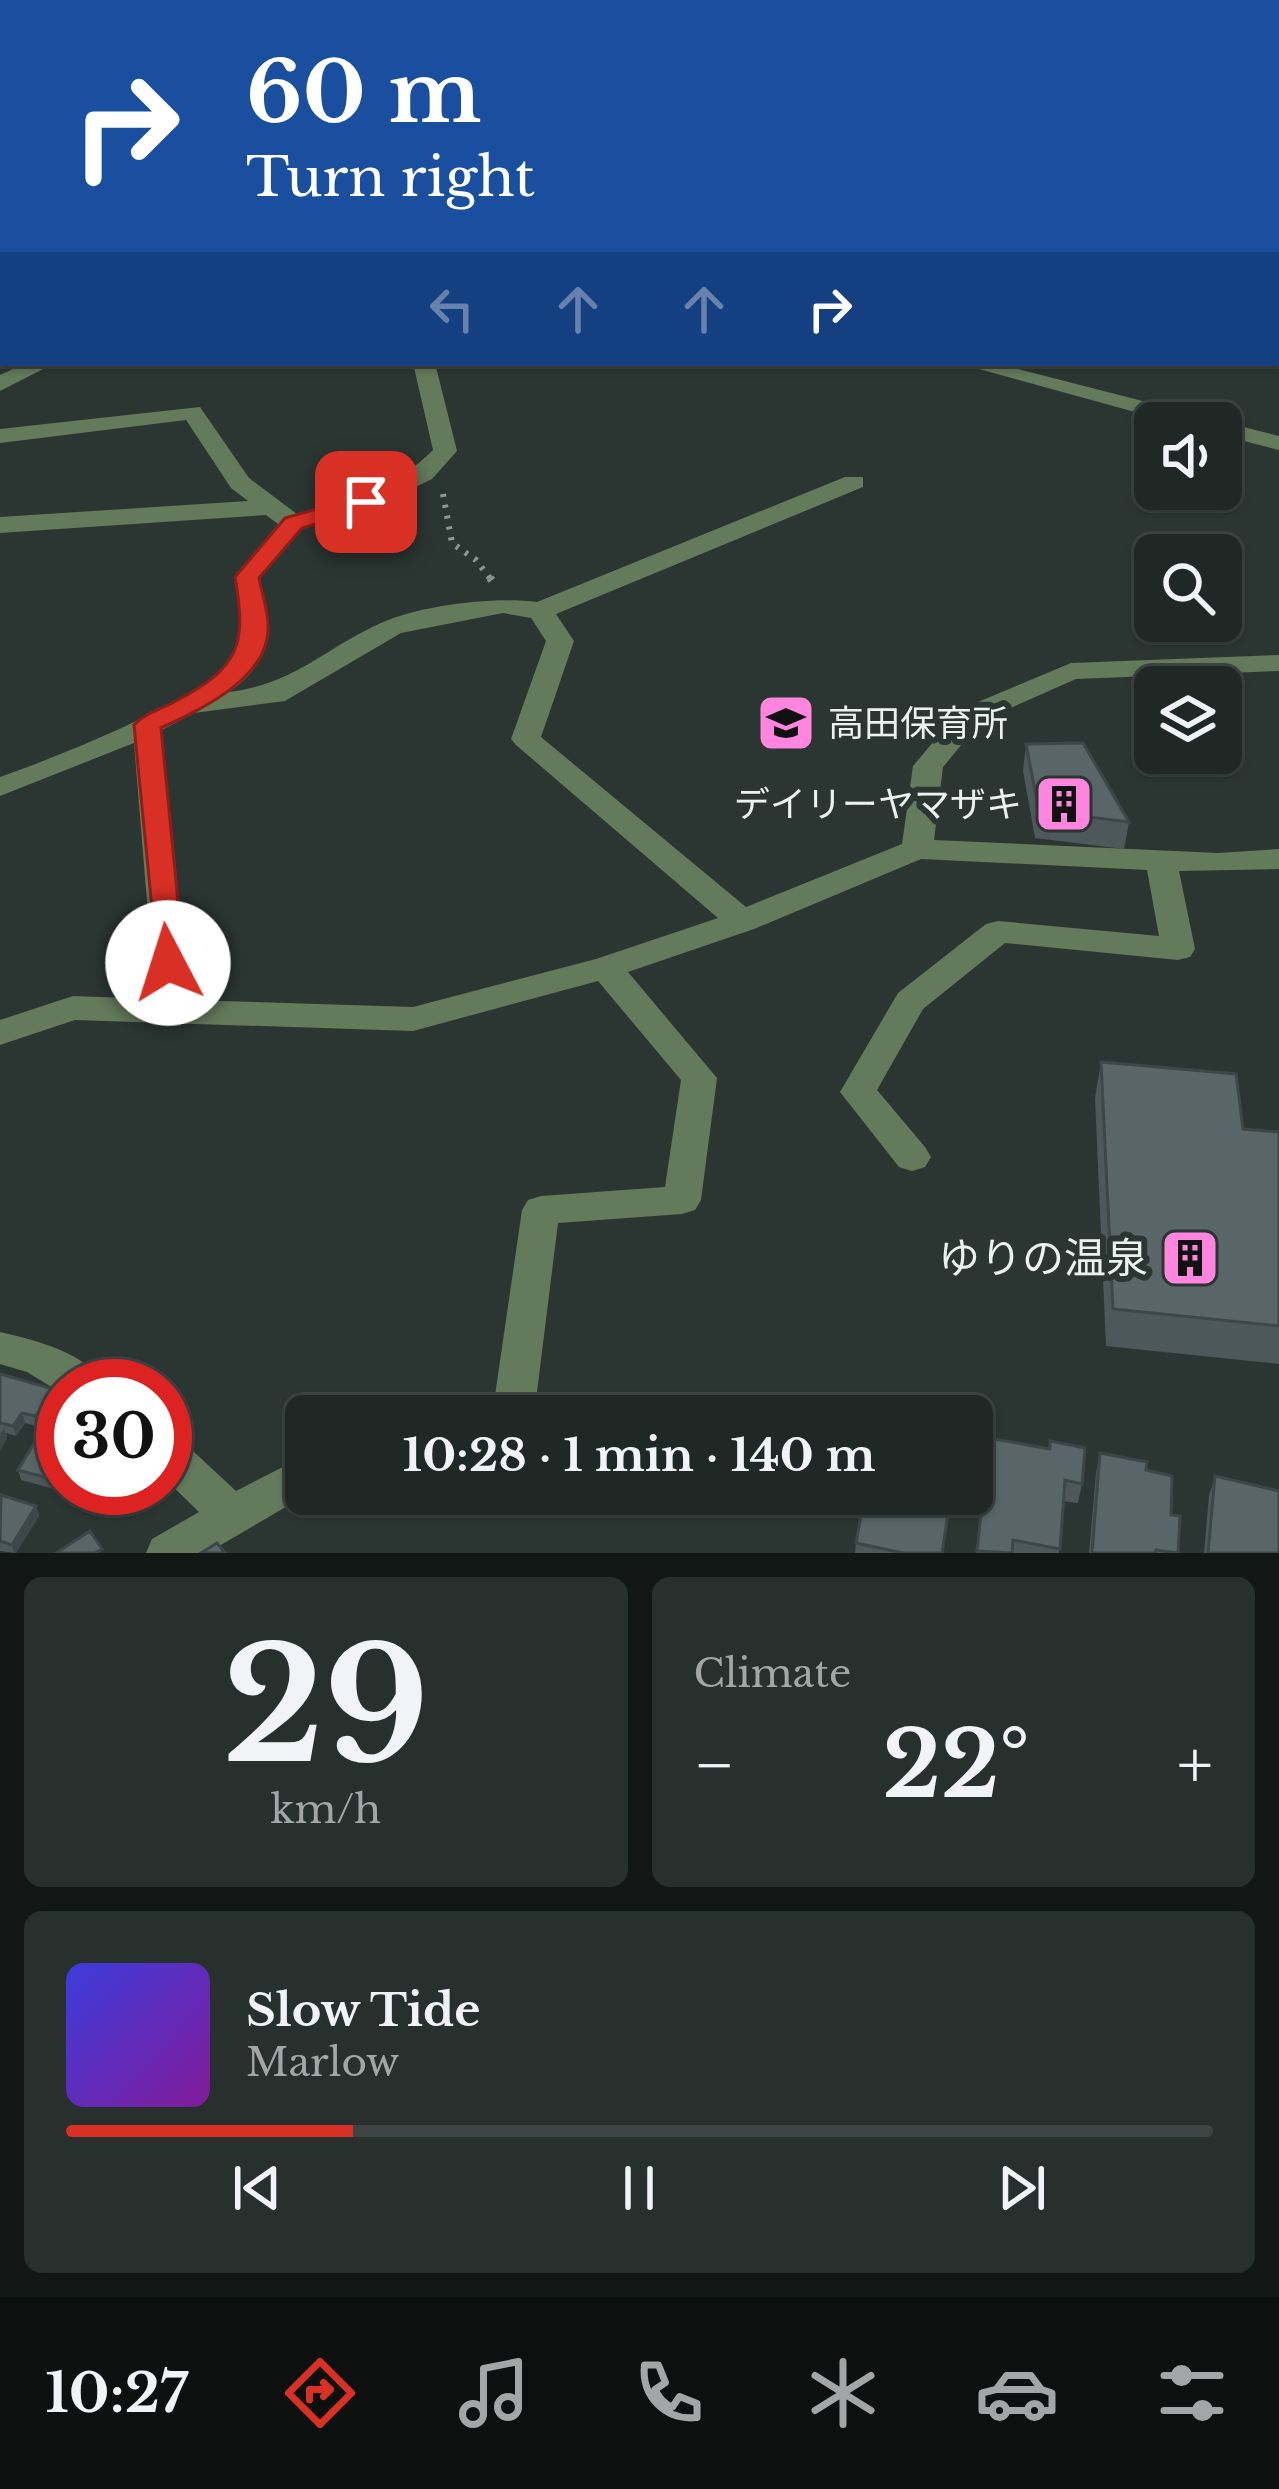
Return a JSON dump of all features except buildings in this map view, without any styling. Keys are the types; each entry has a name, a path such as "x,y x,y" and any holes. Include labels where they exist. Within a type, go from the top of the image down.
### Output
{"street":[{"path":"0,384 38,366"},
{"path":"0,525 283,515 366,502 423,474 445,452 425,366"},
{"path":"980,366 1134,405"},
{"path":"0,436 191,412 240,483 283,515"},
{"path":"1242,433 1279,443"},
{"path":"189,705 275,695 393,627 503,605 540,611 854,482"},
{"path":"0,787 189,705 249,660 256,628 247,577 283,515"},
{"path":"540,611 560,641 526,739 742,921"},
{"path":"917,849 928,766 971,715 1071,671 1279,663"},
{"path":"147,725 172,1011"},
{"path":"0,1033 73,1008 413,1019 604,968 742,921 917,849 1161,860 1279,859"},
{"path":"912,1157 858,1091 910,1001 998,932 1178,949 1161,860"},
{"path":"516,1395 541,1210 682,1200 699,1078 604,968"},
{"path":"0,1348 40,1359"},
{"path":"192,1478 232,1516"},
{"path":"168,1553 285,1485"}],"path":[{"path":"445,452 442,526 452,547 488,570 503,605"}],"place":[{"name":"高田保育所","path":"786,723"},
{"name":"デイリーヤマザキ","path":"1064,804"},
{"name":"ゆりの温泉","path":"1190,1258"}],"route":[{"path":"168,963 147,725 189,705 249,660 256,628 247,577 293,523 366,502"}]}
